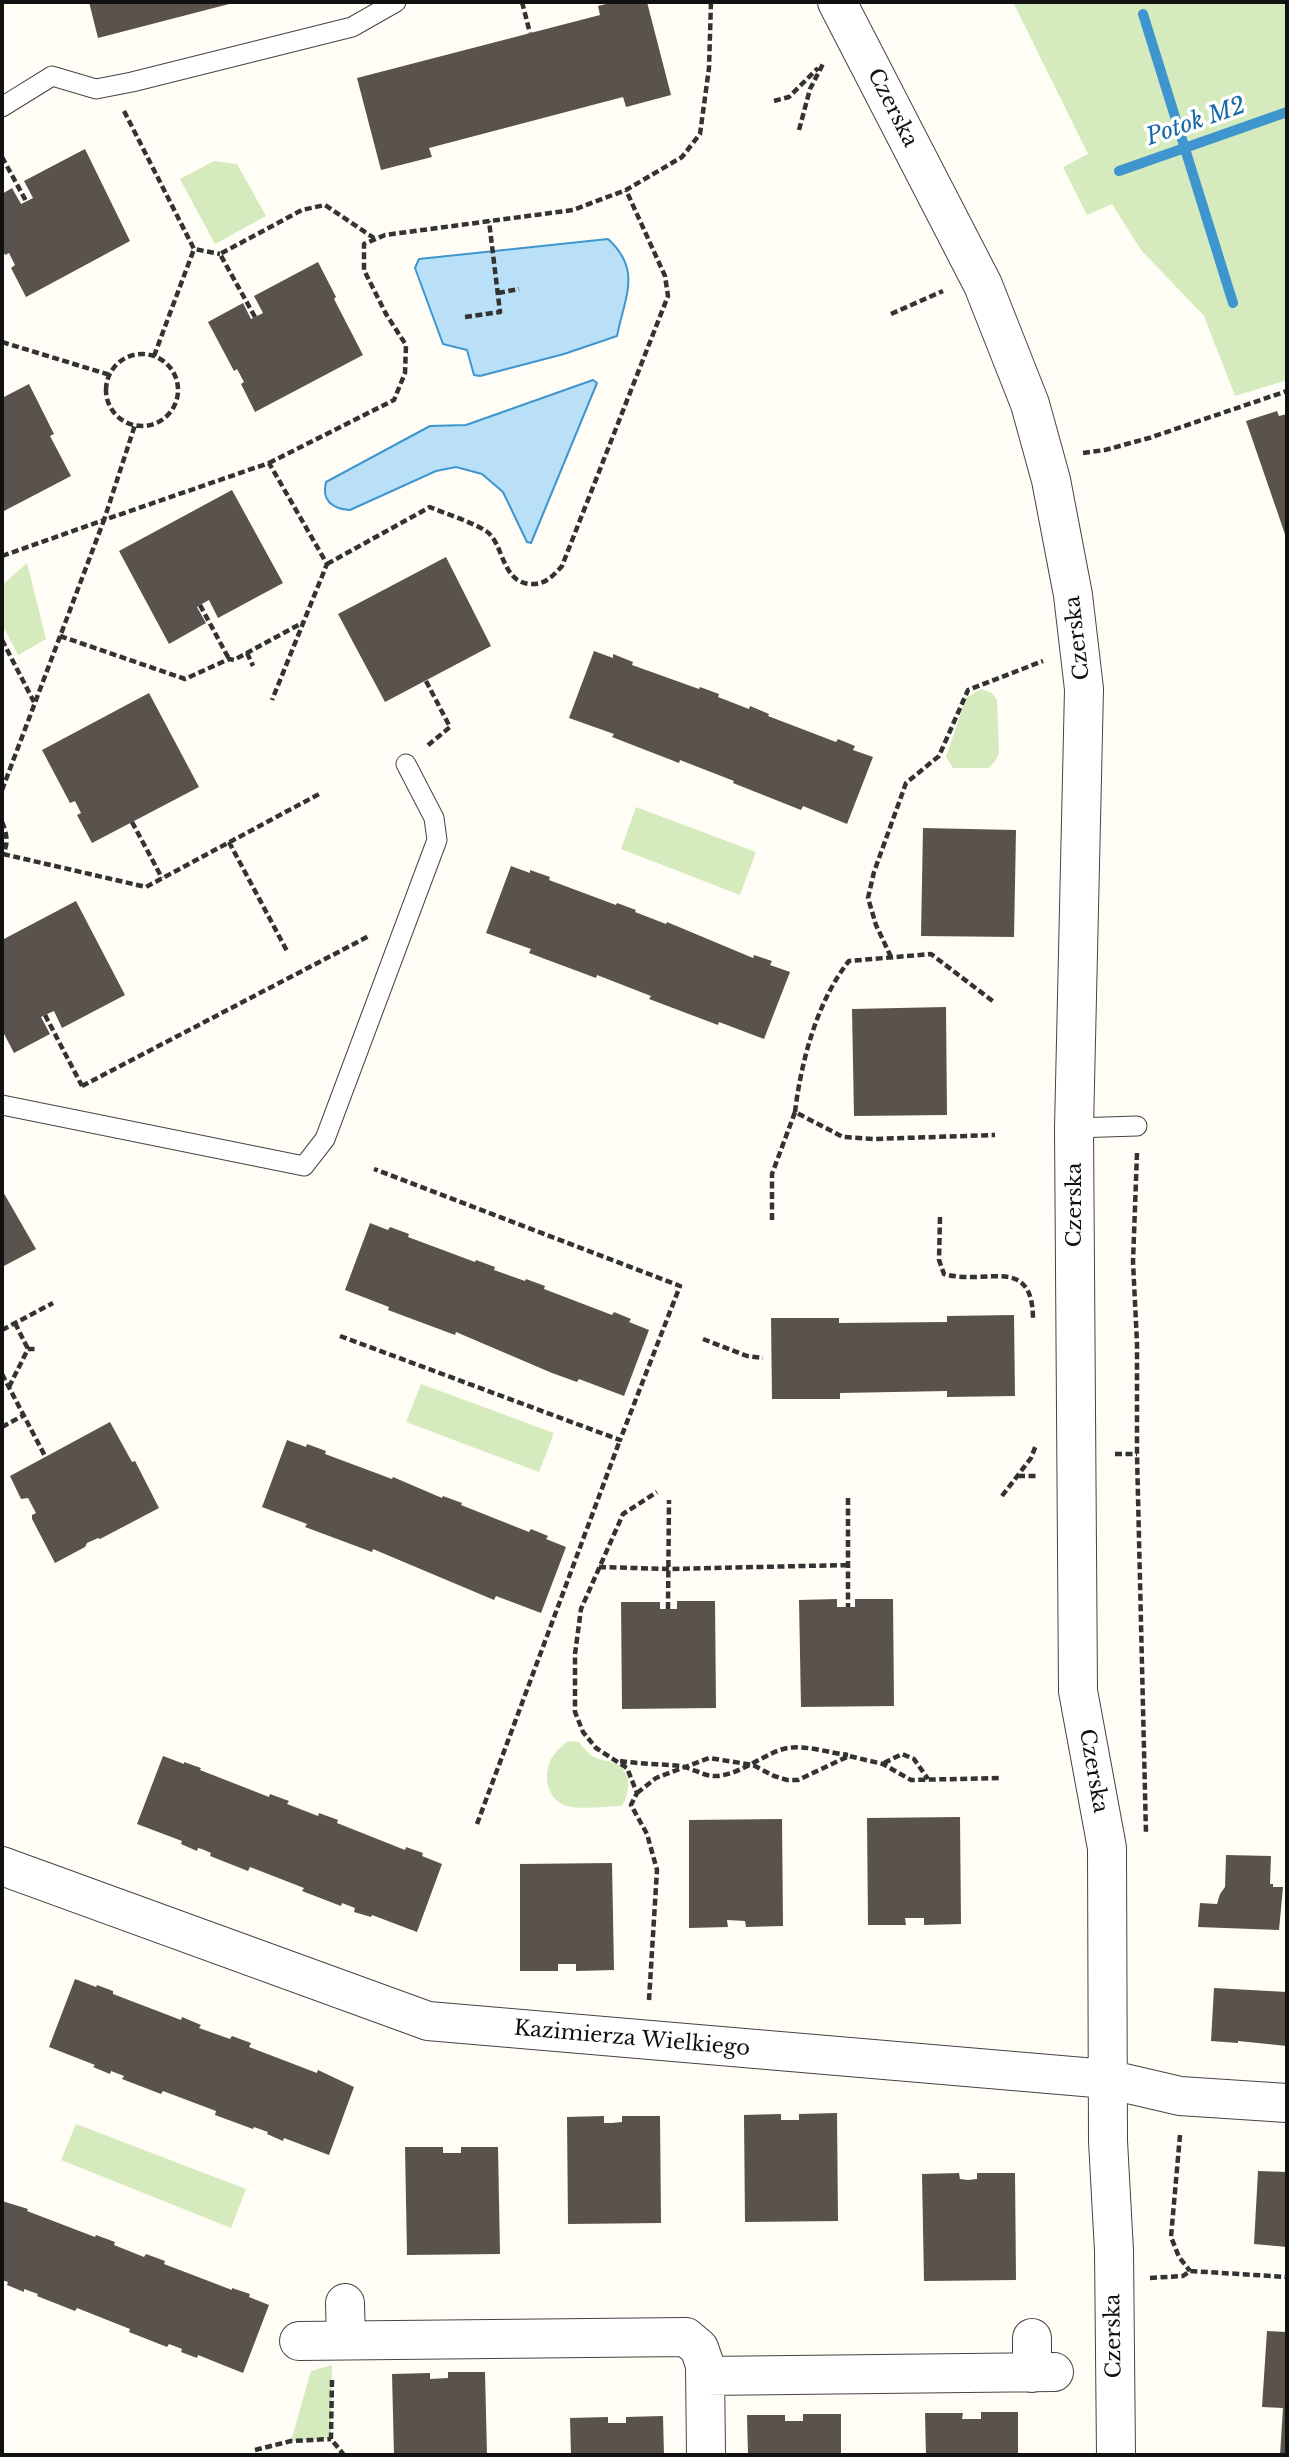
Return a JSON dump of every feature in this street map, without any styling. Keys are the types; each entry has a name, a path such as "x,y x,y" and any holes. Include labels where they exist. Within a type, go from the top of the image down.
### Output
{"street":[{"name":"Czerska","path":"837,2 982,285 1030,404 1051,480 1073,595 1084,689 1074,1128 1078,1691 1107,1847 1107,2079 1114,2251 1116,2455"},
{"name":"Kazimierza Wielkiego","path":"2,1866 428,2021 1107,2079 1180,2096 1287,2103"},
{"path":"330,2331 686,2337 699,2348 705,2365 706,2455"},
{"path":"705,2376 1040,2361"}],"lane":[{"path":"2,107 52,76 96,89 111,86 352,27 396,2"},
{"path":"2,1105 304,1166 325,1139 438,840 435,818 406,764"},
{"path":"1074,1128 1137,1126"}],"path":[{"path":"522,2 530,33"},
{"path":"2,556 269,463 394,400 405,373 406,345 386,314 364,270 364,244 385,235 573,210 626,190 682,157 700,134 709,68 711,2"},
{"path":"775,101 789,97 821,65"},
{"path":"111,86 194,249 153,356"},
{"path":"2,156 26,201"},
{"path":"272,700 327,564 430,508 489,532 509,572 520,582 537,585 552,578 562,566 668,296 665,276 626,190"},
{"path":"194,249 220,254 302,210 325,205 375,239"},
{"path":"465,317 500,312 489,221"},
{"path":"220,254 255,317"},
{"path":"498,293 519,289"},
{"path":"891,314 943,291 947,301"},
{"path":"2,342 110,375"},
{"path":"131,356 153,356 163,361 177,379 179,391 176,404 159,422 135,425 114,412 108,401 110,375 122,361 131,356"},
{"path":"1079,454 1149,438 1287,391"},
{"path":"2,790 104,520 135,425"},
{"path":"269,463 327,564"},
{"path":"200,605 229,659"},
{"path":"60,636 185,679 229,659 234,660 303,622"},
{"path":"2,640 35,703"},
{"path":"247,653 253,666"},
{"path":"891,957 876,925 868,898 874,872 906,783 939,756 968,690 1046,660"},
{"path":"406,764 450,727 426,681"},
{"path":"2,822 7,837 2,855 146,887 321,793"},
{"path":"132,822 162,878"},
{"path":"229,842 288,953"},
{"path":"82,1086 379,931"},
{"path":"772,1220 772,1174 794,1112 809,1038 840,972 849,961 931,954 994,1002"},
{"path":"45,1015 85,1093 80,1121"},
{"path":"794,1112 843,1137 873,1139 995,1135"},
{"path":"1137,1126 1137,1204 1133,1262 1137,1343 1146,1838"},
{"path":"374,1169 680,1286 477,1824"},
{"path":"940,1217 939,1260 944,1274 958,1278 1015,1277 1028,1287 1033,1303 1034,1328"},
{"path":"2,1330 53,1303"},
{"path":"15,1323 28,1349"},
{"path":"340,1336 620,1440"},
{"path":"703,1339 747,1356 763,1358"},
{"path":"28,1349 35,1349"},
{"path":"9,1387 28,1349"},
{"path":"2,1374 45,1456"},
{"path":"2,1427 24,1415"},
{"path":"1002,1496 1031,1458 1036,1438"},
{"path":"637,1793 627,1768 596,1748 583,1732 575,1712 575,1654 581,1609 623,1514 657,1492"},
{"path":"848,1497 848,1607"},
{"path":"668,1609 669,1500"},
{"path":"599,1567 668,1569 848,1565"},
{"path":"619,1761 654,1766 684,1766 698,1773 718,1776 753,1765 779,1750 791,1747 883,1764 911,1780 1001,1778"},
{"path":"883,1764 902,1754 914,1759 928,1780"},
{"path":"649,2000 657,1871 647,1834 631,1805 637,1793 656,1778 709,1758 753,1765 774,1776 797,1780 849,1756"},
{"path":"1180,2096 1180,2140 1171,2237 1179,2257 1190,2271"},
{"path":"1154,2278 1183,2276 1190,2271 1287,2277"},
{"path":"330,2331 331,2439 344,2455"},
{"path":"255,2450 290,2441 331,2439"}],"green space":[{"path":"1013,2 1287,2 1287,380 1235,396 1204,316 1141,250 1112,204 1087,215 1063,167 1088,154"},
{"path":"214,161 237,164 266,216 215,244 180,179"},
{"path":"27,563 46,639 18,655 2,624 2,585"},
{"path":"981,689 992,693 997,700 999,753 989,768 953,768 946,757 966,698"},
{"path":"636,807 756,852 740,895 621,849"},
{"path":"421,1384 554,1433 539,1472 406,1422"},
{"path":"568,1741 579,1742 594,1757 615,1763 623,1769 628,1784 622,1806 572,1807 554,1798 548,1785 548,1770 553,1756"},
{"path":"76,2124 246,2189 231,2228 61,2160"},
{"path":"332,2365 331,2439 291,2441 311,2371"}],"water":[{"path":"608,239 618,250 628,273 627,296 617,336 564,354 480,376 474,375 467,350 443,344 415,268 419,259"},
{"path":"593,380 597,383 531,543 527,542 503,492 482,474 456,467 436,471 350,510 338,508 327,499 326,482 430,426 466,425"}],"building":[{"path":"89,2 233,2 233,3 98,38"},
{"path":"614,2 647,2 671,95 626,107 623,97 429,148 432,157 381,170 357,78 600,15 598,6"},
{"path":"85,149 130,241 26,297 11,268 15,265 9,253 5,255 2,250 2,194 12,188 21,204 33,198 24,181"},
{"path":"318,262 363,355 255,412 241,384 244,382 237,369 234,371 208,322 243,303 251,319 263,313 254,296"},
{"path":"29,384 54,434 50,436 71,476 2,512 2,398"},
{"path":"1277,411 1279,416 1287,414 1287,540 1246,421"},
{"path":"232,490 283,583 218,618 209,600 197,607 206,623 169,644 119,551"},
{"path":"446,557 491,646 385,702 338,614"},
{"path":"594,651 613,658 613,654 633,662 632,665 719,694 718,697 749,709 750,706 769,714 768,716 836,742 838,739 855,746 853,750 873,757 847,824 803,806 801,810 733,783 734,781 680,760 679,763 612,737 614,734 569,718"},
{"path":"149,693 199,787 92,843 77,815 81,813 75,801 70,803 42,750"},
{"path":"923,828 1016,830 1014,937 921,936"},
{"path":"511,866 550,877 549,880 636,910 635,912 666,924 667,922 753,958 754,955 772,961 770,965 790,972 764,1039 649,999 651,996 529,953 531,949 486,933"},
{"path":"76,901 125,995 62,1028 54,1011 41,1017 50,1034 14,1053 2,1030 2,940"},
{"path":"946,1007 947,1115 854,1116 852,1009"},
{"path":"2,1190 36,1249 2,1267"},
{"path":"370,1223 409,1234 408,1237 495,1267 494,1270 545,1286 544,1289 612,1315 614,1312 649,1330 624,1396 579,1379 577,1382 552,1373 456,1332 455,1335 388,1310 389,1307 345,1290"},
{"path":"1014,1315 1015,1396 947,1397 947,1391 840,1393 840,1399 772,1399 771,1318 839,1318 839,1323 947,1322 947,1316"},
{"path":"110,1422 132,1462 135,1461 159,1508 87,1543 85,1547 55,1563 32,1519 32,1515 36,1513 28,1498 21,1499 10,1476"},
{"path":"287,1440 326,1451 325,1454 462,1503 461,1505 529,1532 531,1529 566,1547 541,1613 496,1596 494,1600 373,1549 372,1552 305,1527 307,1524 262,1507"},
{"path":"837,1599 837,1607 855,1607 855,1599 893,1599 894,1706 801,1707 799,1600"},
{"path":"677,1601 715,1601 716,1708 622,1709 621,1602 660,1602 660,1609 677,1609"},
{"path":"163,1756 201,1768 200,1770 269,1797 270,1794 289,1801 287,1804 318,1816 319,1813 338,1820 337,1823 405,1850 406,1847 423,1853 422,1856 442,1864 417,1932 372,1915 371,1917 354,1912 355,1908 342,1903 341,1906 302,1891 304,1888 250,1867 248,1871 210,1856 211,1853 202,1849 198,1848 197,1851 181,1844 182,1841 137,1824"},
{"path":"960,1817 961,1924 924,1925 924,1918 905,1918 906,1925 868,1925 867,1818"},
{"path":"782,1819 783,1926 746,1927 745,1921 727,1920 728,1927 689,1928 689,1820"},
{"path":"1226,1855 1271,1856 1270,1884 1273,1884 1273,1887 1283,1887 1279,1930 1198,1927 1200,1903 1217,1904 1225,1887"},
{"path":"612,1863 614,1970 576,1971 576,1964 558,1964 558,1971 520,1971 520,1864"},
{"path":"75,1979 113,1991 113,1994 181,2020 182,2017 201,2025 199,2028 251,2043 249,2047 317,2073 318,2070 354,2087 329,2155 215,2115 216,2111 163,2091 161,2094 122,2079 124,2076 111,2071 110,2074 93,2067 95,2065 49,2047"},
{"path":"1214,1988 1287,1992 1287,2046 1211,2041"},
{"path":"837,2113 838,2221 745,2222 744,2115 781,2114 781,2120 799,2120 799,2114"},
{"path":"604,2116 604,2123 612,2123 622,2122 622,2116 660,2116 661,2223 568,2224 567,2117"},
{"path":"405,2147 443,2147 443,2153 461,2153 461,2147 498,2147 500,2254 407,2255"},
{"path":"1258,2171 1287,2172 1287,2247 1254,2244"},
{"path":"959,2173 960,2179 968,2180 977,2179 977,2173 1015,2173 1016,2280 924,2281 922,2174"},
{"path":"2,2201 95,2237 96,2235 115,2242 114,2245 144,2257 146,2254 165,2261 164,2264 232,2290 250,2294 249,2297 269,2305 243,2373 198,2355 197,2358 181,2352 182,2349 169,2344 167,2347 77,2308 75,2311 37,2296 38,2294 7,2285 8,2282 2,2280"},
{"path":"1267,2331 1287,2332 1287,2455 1280,2455 1283,2408 1262,2407"},
{"path":"448,2372 485,2372 487,2455 394,2455 392,2374 430,2373 430,2379 448,2378"},
{"path":"981,2412 1018,2412 1018,2455 926,2455 925,2413 963,2413 962,2419 981,2419"},
{"path":"803,2414 841,2414 841,2455 748,2455 747,2415 785,2415 785,2421 803,2421"},
{"path":"663,2416 664,2455 571,2455 570,2418 608,2417 608,2423 626,2423 626,2417"}],"waterway":[{"path":"1143,14 1233,303"},
{"name":"Potok M2","path":"1119,171 1287,112"}]}
